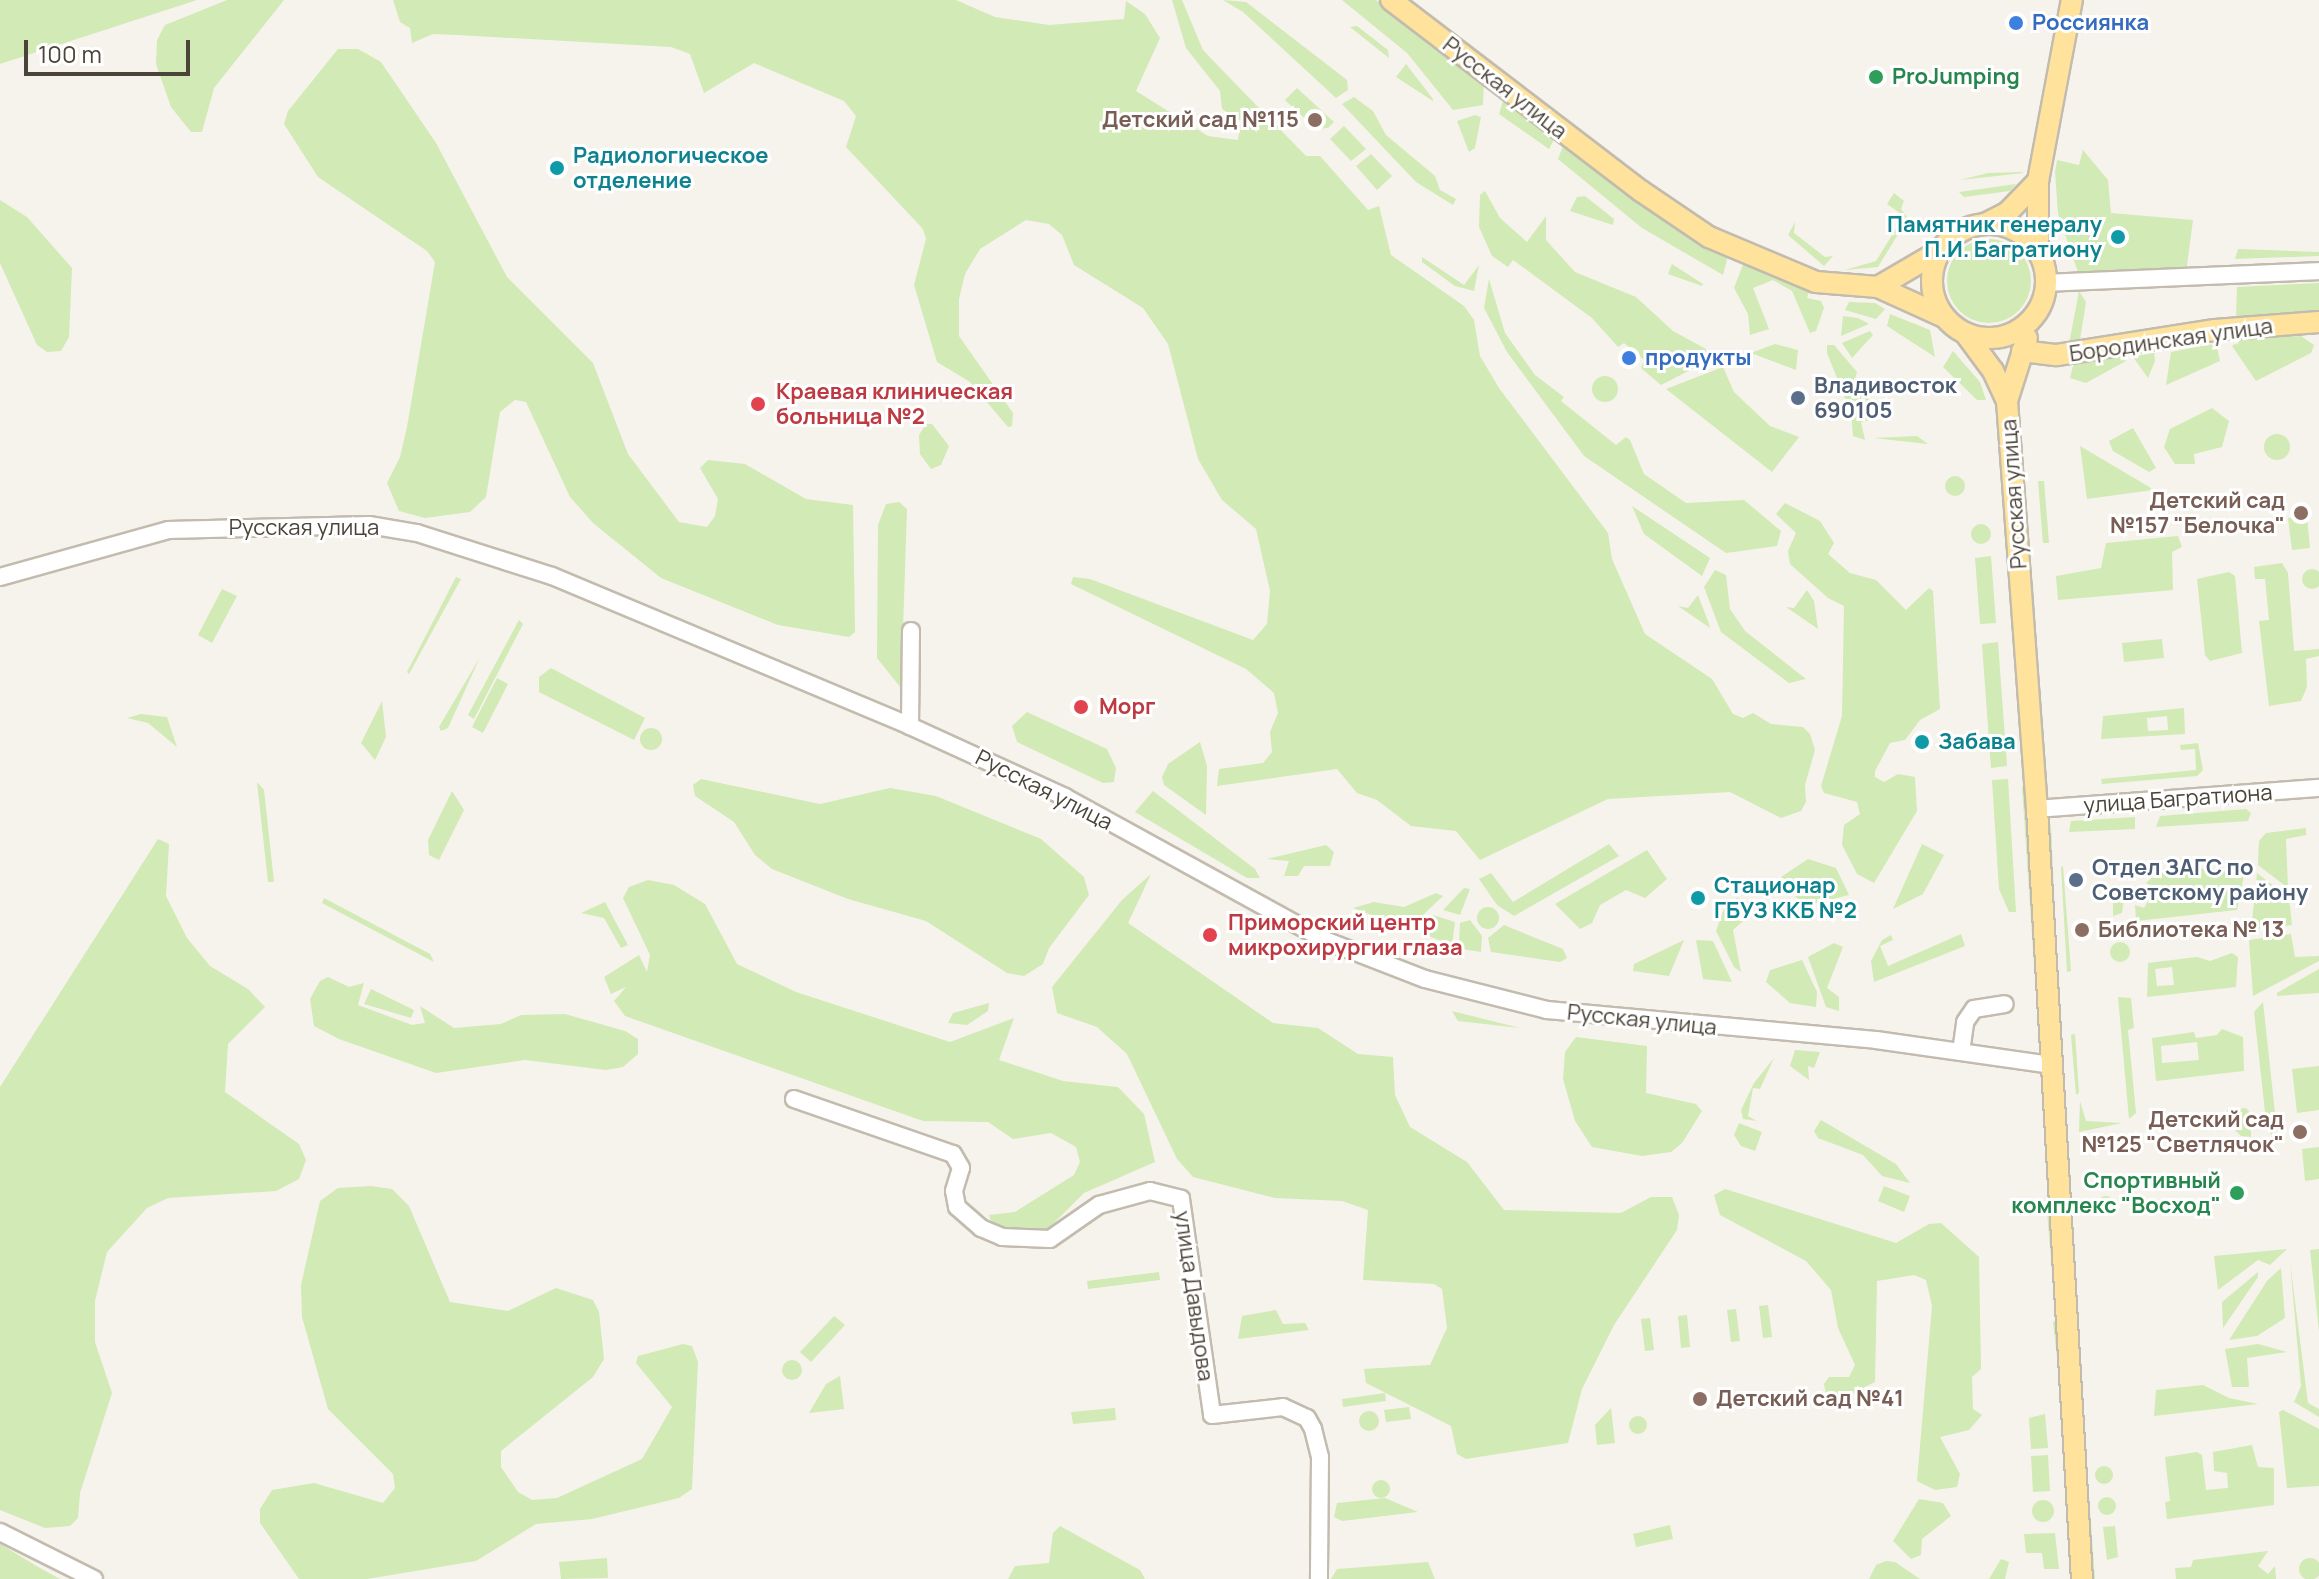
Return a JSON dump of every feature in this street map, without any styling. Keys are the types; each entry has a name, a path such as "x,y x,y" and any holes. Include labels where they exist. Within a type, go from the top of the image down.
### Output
{"main road":[{"name":"Русская улица","path":"1391,0 1603,163 1709,237 1816,282 1878,287 1944,317"},
{"path":"1941,250 1933,268 1933,288 1944,317 1965,333 2010,334 2035,316 2046,283 2038,251 2038,181 2072,0"},
{"path":"1878,287 1941,250 1958,233 2007,213 2038,181"},
{"path":"1985,224 2014,230 2038,251"},
{"name":"Русская улица","path":"2007,401 2035,316"},
{"name":"Бородинская улица","path":"2022,351 2057,355 2215,330 2319,322"},
{"name":"Русская улица","path":"1965,333 1993,371 2007,401 2037,809 2082,1579"}],"street":[{"path":"2046,283 2319,271"},
{"name":"Русская улица","path":"0,577 42,566 78,551 168,530 378,525 541,572 910,726 1065,797 1327,941 1433,982 1547,1010 1841,1036 2052,1065"},
{"path":"910,726 911,631"},
{"name":"улица Багратиона","path":"2037,809 2319,788"},
{"path":"1961,1052 1965,1022 1974,1009 2005,1004"},
{"name":"улица Давыдова","path":"794,1099 953,1154 961,1168 954,1191 957,1207 981,1228 1002,1237 1050,1239 1099,1205 1150,1191 1181,1199 1212,1415 1283,1407 1307,1418 1313,1429 1320,1467 1319,1579"},
{"path":"0,1532 94,1579"}],"green space":[{"path":"0,0 197,0 0,64"},
{"path":"227,0 284,0 214,88 202,132 191,132 171,107 156,64 157,40 165,25"},
{"path":"393,0 956,0 995,17 1049,25 1124,19 1126,1 1145,14 1160,38 1136,91 1208,136 1238,140 1241,121 1222,109 1220,91 1186,48 1172,0 1182,0 1203,50 1224,72 1306,156 1320,156 1368,210 1379,206 1391,255 1464,306 1474,320 1480,356 1499,388 1608,533 1612,559 1645,634 1712,679 1733,714 1743,718 1753,713 1771,724 1803,727 1810,734 1815,750 1805,785 1806,802 1801,811 1781,818 1730,792 1608,799 1480,860 1456,831 1411,826 1377,800 1357,793 1337,769 1217,786 1219,769 1263,763 1272,752 1270,732 1278,713 1274,693 1246,669 1071,584 1073,577 1090,579 1253,640 1267,624 1270,591 1256,529 1222,500 1198,459 1168,344 1143,308 1074,265 1062,235 1049,224 1026,220 980,249 965,274 959,299 959,336 1013,413 1012,426 1008,427 970,382 937,362 914,285 926,239 923,229 846,147 856,116 844,101 754,63 704,93 690,54 671,47 433,34 412,43 410,28 400,22"},
{"path":"1223,0 1246,2 1347,80 1348,90 1336,98 1243,12"},
{"path":"1342,0 1376,0 1484,83 1483,105 1453,110 1407,53"},
{"path":"1357,26 1388,50 1389,58 1350,27"},
{"path":"338,49 358,49 381,62 436,143 507,277 593,363 628,454 679,522 707,527 715,516 718,499 700,468 708,460 745,464 806,499 853,505 855,632 849,637 778,625 661,578 593,523 570,497 526,402 515,400 500,412 486,497 470,512 425,518 399,511 387,483 400,457 407,427 435,262 427,251 318,177 284,124 288,111"},
{"path":"1406,64 1433,99 1433,101 1396,77"},
{"path":"1297,88 1334,122 1328,128 1316,129 1285,100"},
{"path":"1354,97 1373,111 1386,135 1435,176 1440,190 1456,199 1453,205 1416,182 1342,104"},
{"path":"1503,101 1555,138 1549,149 1499,114"},
{"path":"1475,115 1481,117 1475,148 1469,152 1457,121"},
{"path":"1344,126 1366,149 1351,161 1330,139"},
{"path":"1563,146 1728,256 1723,275 1642,228 1558,159"},
{"path":"2083,150 2108,180 2111,213 2193,220 2186,273 2079,275 2058,214 2055,172 2057,160 2079,165"},
{"path":"1371,154 1392,176 1377,190 1356,166"},
{"path":"2021,172 2024,173 1960,180 1988,173"},
{"path":"2016,184 2010,191 1964,197 1959,192"},
{"path":"1485,191 1500,218 1527,242 1546,216 1546,240 1575,272 1636,297 1673,331 1706,349 1708,361 1661,385 1641,368 1644,360 1624,343 1618,347 1592,318 1513,260 1508,267 1492,256 1479,227 1480,195"},
{"path":"1894,193 1904,201 1901,209 1908,218 1878,267 1845,270 1876,261 1904,216 1887,204"},
{"path":"1585,196 1614,219 1613,225 1570,211 1577,197"},
{"path":"0,200 27,217 72,268 69,337 61,351 47,352 37,345 0,263"},
{"path":"1795,222 1794,233 1825,257 1833,256 1824,266 1788,235"},
{"path":"1981,239 1997,239 2013,246 2024,257 2031,281 2028,297 2019,311 1997,323 1981,323 1965,316 1954,305 1947,289 1947,273 1954,257 1965,246"},
{"path":"2238,249 2319,252 2319,256 2235,259"},
{"path":"1422,257 1464,285 1479,265 1474,291 1455,286 1422,262"},
{"path":"1744,262 1810,289 1807,298 1821,301 1824,308 1816,331 1810,333 1792,291 1773,280 1753,288 1769,329 1750,335 1748,314 1734,288"},
{"path":"1672,264 1703,284 1702,286 1668,274"},
{"path":"1489,279 1505,333 1535,375 1564,397 1561,401 1616,445 1626,437 1630,440 1644,474 1686,503 1744,500 1781,531 1777,546 1726,553 1584,456 1507,352 1484,308"},
{"path":"2319,283 2319,314 2236,319 2237,287"},
{"path":"2079,291 2086,302 2080,340 2069,344"},
{"path":"1849,302 1875,303 1885,309 1876,319 1845,310"},
{"path":"1890,314 1930,330 1935,357 1887,326"},
{"path":"1843,316 1858,318 1869,324 1841,336"},
{"path":"1870,331 1873,335 1852,358 1842,343"},
{"path":"2301,336 2314,345 2311,353 2256,381 2232,346 2242,339"},
{"path":"1775,344 1798,350 1796,370 1751,353"},
{"path":"2210,344 2217,348 2220,361 2166,385 2171,352"},
{"path":"1827,345 1834,345 1857,372 1854,383 1873,403 1870,420 1861,422 1865,440 1853,436 1851,413 1827,353"},
{"path":"1953,351 1980,382 1986,400 1977,400 1943,367"},
{"path":"2154,352 2155,361 2148,378 2133,357"},
{"path":"2119,355 2126,361 2086,383 2070,378 2073,366 2084,360"},
{"path":"1723,367 1734,392 1770,426 1799,437 1772,472 1666,389"},
{"path":"1605,376 1614,380 1618,389 1614,398 1605,402 1596,398 1592,389 1596,380"},
{"path":"2212,408 2229,421 2222,447 2194,454 2195,464 2175,464 2164,447 2170,429"},
{"path":"926,424 932,424 949,446 941,465 931,469 920,454 919,435"},
{"path":"2133,428 2156,468 2149,472 2113,451 2109,441"},
{"path":"2277,434 2286,438 2290,447 2286,456 2277,460 2268,456 2264,447 2268,438"},
{"path":"1917,436 1928,444 1873,438"},
{"path":"2080,446 2151,488 2153,490 2087,499"},
{"path":"1951,476 1959,476 1965,486 1959,496 1951,496 1945,490 1945,482"},
{"path":"2038,481 2044,481 2049,543 2043,543"},
{"path":"899,502 907,509 901,688 877,658 878,525 886,504"},
{"path":"1785,503 1820,521 1834,543 1828,554 1850,573 1876,580 1906,610 1929,588 1933,591 1940,709 1920,720 1905,740 1890,743 1875,771 1875,777 1884,782 1898,774 1915,777 1917,811 1874,883 1857,874 1842,845 1844,825 1860,814 1857,802 1824,793 1821,786 1842,716 1844,606 1828,598 1790,564 1788,551 1796,533 1776,514"},
{"path":"1632,506 1710,558 1702,576 1644,534"},
{"path":"2007,512 2024,758 2003,514"},
{"path":"2307,517 2310,548 2292,550 2288,518"},
{"path":"1981,524 1988,527 1991,534 1988,541 1981,544 1974,541 1971,534 1974,527"},
{"path":"2178,536 2182,547 2172,552 2173,590 2058,600 2056,576 2101,568 2106,543"},
{"path":"1991,556 1996,623 1980,624 1975,558"},
{"path":"2282,563 2288,573 2294,651 2319,649 2319,656 2306,659 2307,687 2301,701 2269,706 2259,621 2269,620 2265,579 2255,579 2254,567"},
{"path":"2308,569 2316,569 2322,579 2316,589 2308,589 2302,583 2302,575"},
{"path":"1715,570 1726,575 1730,609 1745,631 1806,679 1789,683 1721,632 1704,587"},
{"path":"2229,572 2235,576 2242,653 2210,661 2205,655 2197,579"},
{"path":"456,577 461,579 409,674 407,672"},
{"path":"2030,581 2033,583 2046,795"},
{"path":"222,589 237,596 212,643 198,635"},
{"path":"1807,590 1814,601 1818,629 1786,607 1794,608"},
{"path":"1698,595 1710,628 1678,606 1688,608"},
{"path":"519,620 523,624 474,719 468,715"},
{"path":"2162,639 2164,658 2124,662 2122,643"},
{"path":"1998,642 2007,766 1991,768 1982,644"},
{"path":"480,657 448,728 441,731 439,727"},
{"path":"551,668 645,718 634,740 539,692 539,677"},
{"path":"497,678 508,684 483,733 472,727"},
{"path":"382,701 386,737 375,760 361,743"},
{"path":"2184,708 2185,734 2101,739 2103,716","holes":["2167,716 2168,730 2148,731 2147,718"]},
{"path":"1027,712 1107,749 1116,768 1114,782 1103,783 1017,742 1012,726"},
{"path":"141,714 167,717 177,747 148,723 127,718"},
{"path":"651,728 662,739 651,750 640,739"},
{"path":"1200,742 1207,766 1206,815 1164,785 1162,777 1168,764"},
{"path":"2198,743 2203,770 2197,776 2102,784 2101,779 2196,770 2195,749 2181,750 2180,745"},
{"path":"701,779 820,804 890,788 936,796 1041,839 1084,877 1089,895 1049,948 1043,964 1024,976 1007,973 926,921 848,899 772,869 755,855 734,822 695,796 693,785"},
{"path":"2008,779 2016,912 2009,912 1999,889 1992,780"},
{"path":"257,782 264,790 274,882 268,882"},
{"path":"2027,785 2037,962 2034,965 2022,787"},
{"path":"452,791 464,810 439,860 429,855 428,840"},
{"path":"1153,791 1255,869 1260,878 1247,878 1135,812"},
{"path":"2246,809 2251,813 2248,821 2156,827 2160,816"},
{"path":"2135,817 2135,829 2069,832 2071,821"},
{"path":"2046,824 2051,825 2065,1132"},
{"path":"2306,828 2306,835 2286,839 2288,888 2258,865 2259,841 2266,833"},
{"path":"158,839 169,844 166,896 187,938 210,966 248,989 265,1007 228,1044 225,1092 299,1144 306,1160 299,1179 276,1191 168,1198 147,1208 107,1252 95,1301 95,1342 112,1393 80,1493 78,1518 70,1526 45,1528 0,1510 0,1087"},
{"path":"1609,844 1619,856 1514,916 1497,905 1479,879 1491,873 1513,902"},
{"path":"1922,844 1944,855 1923,894 1893,909"},
{"path":"1326,845 1334,852 1330,866 1304,866 1298,876 1284,876 1289,861 1267,859"},
{"path":"1647,850 1667,879 1645,898 1626,890 1600,905 1592,923 1580,929 1555,904"},
{"path":"1808,859 1836,868 1849,895 1805,906 1778,879"},
{"path":"2243,865 2245,870 2237,910 2136,921 2135,905 2144,908 2155,888 2146,883 2157,873 2211,868 2224,872 2229,866"},
{"path":"2061,867 2071,971 2067,972"},
{"path":"2257,873 2289,898 2292,925 2251,931"},
{"path":"1151,874 1128,923 1273,1023 1318,1028 1358,1054 1393,1057 1395,1095 1410,1127 1467,1162 1504,1210 1621,1213 1651,1197 1672,1197 1679,1215 1677,1230 1614,1325 1582,1389 1568,1443 1466,1459 1457,1454 1451,1426 1366,1383 1364,1369 1430,1365 1447,1328 1442,1289 1434,1284 1363,1280 1368,1210 1342,1201 1275,1198 1193,1177 1177,1159 1127,1054 1097,1027 1057,1013 1052,987 1122,900"},
{"path":"648,880 674,885 705,904 737,964 796,992 950,1042 1014,1018 999,1060 1063,1081 1118,1087 1144,1114 1155,1162 1084,1193 1047,1230 1005,1231 992,1225 989,1215 1015,1212 1074,1175 1080,1162 1076,1147 1051,1133 1013,1139 988,1122 923,1121 625,1016 614,1001 626,987 611,994 604,977 639,955 647,972 650,955 623,898 629,887"},
{"path":"2113,884 2124,899 2122,913 2113,916"},
{"path":"1464,888 1470,889 1460,915 1443,910"},
{"path":"1436,893 1443,896 1408,929 1353,908 1374,902 1404,907"},
{"path":"324,898 430,954 434,962 322,903"},
{"path":"1737,898 1746,901 1752,913 1733,930 1741,972 1734,967 1716,931 1724,909"},
{"path":"605,902 628,945 621,948 604,918 581,913"},
{"path":"1488,907 1496,910 1499,918 1496,926 1488,929 1480,926 1477,918 1480,910"},
{"path":"1433,915 1455,922 1452,945 1423,934"},
{"path":"1470,920 1482,936 1481,952 1461,949 1459,944 1460,923"},
{"path":"1504,925 1563,949 1567,958 1560,962 1491,952 1488,938"},
{"path":"1961,934 1965,946 1874,982 1871,961 1882,940 1891,935 1893,940 1880,946 1888,966"},
{"path":"2291,934 2295,957 2319,956 2319,961 2253,996 2249,940"},
{"path":"1684,940 1669,976 1633,971 1634,964"},
{"path":"1696,940 1713,941 1732,982 1703,979"},
{"path":"2120,942 2127,945 2130,952 2127,959 2120,962 2113,959 2110,952 2113,945"},
{"path":"1834,943 1843,947 1827,988 1839,997 1839,1011 1826,1007 1808,957"},
{"path":"2232,953 2238,957 2236,987 2147,997 2148,963 2197,957 2210,961","holes":["2172,967 2174,985 2157,986 2155,969"]},
{"path":"1802,960 1817,992 1816,1007 1790,1003 1766,982 1770,970"},
{"path":"2319,969 2319,993 2277,996 2277,993"},
{"path":"328,977 349,987 364,983 358,1005 412,1025 425,1023 420,1006 454,1028 501,1024 521,1015 565,1014 625,1031 638,1039 638,1054 623,1067 606,1070 525,1060 436,1073 339,1039 314,1026 310,999 320,981"},
{"path":"371,989 414,1010 411,1018 364,1004"},
{"path":"2118,997 2131,998 2134,1028 2128,1030 2136,1113 2129,1119"},
{"path":"2263,1002 2277,1131 2273,1136 2267,1130 2254,1012"},
{"path":"989,1003 988,1011 967,1025 948,1023 953,1013"},
{"path":"1452,1011 1520,1028 1458,1021"},
{"path":"2222,1029 2243,1037 2244,1071 2156,1081 2152,1038 2194,1032 2196,1038 2217,1035","holes":["2197,1042 2199,1060 2162,1063 2161,1046"]},
{"path":"2075,1034 2079,1093 2076,1095 2071,1035"},
{"path":"1576,1037 1647,1046 1646,1093 1696,1104 1702,1111 1682,1143 1671,1152 1642,1156 1592,1147 1575,1121 1563,1079 1565,1052"},
{"path":"1795,1050 1820,1052 1814,1068 1808,1066 1809,1080 1790,1066"},
{"path":"1774,1058 1760,1089 1753,1088 1748,1116 1757,1121 1743,1119 1741,1110 1754,1083"},
{"path":"2319,1066 2319,1110 2297,1113 2292,1069"},
{"path":"2080,1101 2086,1121 2122,1123 2079,1132"},
{"path":"2246,1108 2251,1114 2251,1137 2241,1136 2229,1125 2227,1110"},
{"path":"1821,1120 1896,1164 1910,1183 1882,1176 1863,1155 1818,1138 1814,1131"},
{"path":"1739,1123 1762,1132 1755,1151 1741,1146 1734,1135"},
{"path":"2319,1147 2319,1179 2305,1181 2302,1149"},
{"path":"2136,1175 2139,1181 2123,1191 2099,1189 2100,1178"},
{"path":"371,1186 392,1189 409,1206 450,1302 508,1311 556,1288 593,1300 599,1312 604,1359 593,1377 501,1451 501,1467 518,1492 532,1500 557,1498 642,1459 672,1407 636,1363 638,1356 683,1344 692,1346 698,1362 692,1489 679,1498 592,1519 536,1524 476,1561 367,1579 299,1579 260,1523 260,1509 272,1490 314,1483 383,1503 395,1488 393,1474 328,1409 302,1317 301,1285 320,1201 338,1188"},
{"path":"1884,1186 1910,1196 1904,1212 1878,1201"},
{"path":"1725,1189 1896,1243 1929,1224 1941,1223 1979,1257 1981,1369 1972,1377 1973,1409 1982,1415 1969,1430 1940,1437 1960,1474 1957,1487 1935,1490 1917,1481 1932,1306 1926,1280 1914,1275 1877,1281 1875,1382 1837,1401 1826,1394 1824,1384 1829,1377 1849,1377 1855,1365 1838,1328 1831,1290 1806,1261 1720,1215 1714,1195"},
{"path":"2106,1196 2115,1205 2106,1214 2097,1205"},
{"path":"2051,1209 2055,1295 2054,1296 2047,1211"},
{"path":"2287,1249 2270,1265 2258,1260 2218,1290 2214,1256"},
{"path":"2319,1249 2319,1331 2310,1250"},
{"path":"2290,1262 2308,1403 2319,1409 2319,1417 2294,1402 2301,1386"},
{"path":"2281,1268 2285,1318 2257,1336 2229,1340 2267,1281"},
{"path":"1159,1272 1160,1280 1088,1289 1087,1281"},
{"path":"2258,1272 2258,1277 2223,1328 2222,1302"},
{"path":"1768,1305 1772,1337 1763,1338 1759,1306"},
{"path":"1736,1309 1740,1341 1731,1342 1727,1310"},
{"path":"1276,1310 1283,1324 1305,1323 1309,1330 1238,1339 1242,1316"},
{"path":"1687,1315 1690,1347 1681,1348 1678,1316"},
{"path":"834,1316 845,1325 811,1362 800,1352"},
{"path":"1650,1318 1654,1350 1645,1351 1641,1319"},
{"path":"2057,1320 2062,1392 2061,1393 2053,1322"},
{"path":"2258,1344 2287,1352 2247,1358 2249,1387 2232,1387 2225,1349"},
{"path":"792,1360 799,1363 802,1370 799,1377 792,1380 785,1377 782,1370 785,1363"},
{"path":"840,1376 844,1409 809,1413 826,1384"},
{"path":"2203,1385 2229,1398 2258,1404 2154,1416 2156,1390"},
{"path":"1385,1393 1386,1401 1343,1407 1342,1399"},
{"path":"1409,1407 1411,1419 1386,1422 1384,1410"},
{"path":"1115,1408 1116,1420 1073,1424 1071,1412"},
{"path":"1611,1408 1615,1443 1597,1445 1595,1425"},
{"path":"2283,1410 2319,1429 2319,1486 2287,1488 2279,1412"},
{"path":"1365,1411 1373,1411 1379,1421 1373,1431 1365,1431 1359,1425 1359,1417"},
{"path":"2045,1414 2048,1448 2031,1449 2029,1418"},
{"path":"1638,1416 1647,1425 1638,1434 1629,1425"},
{"path":"2081,1423 2084,1426 2095,1579 2089,1579"},
{"path":"2252,1445 2258,1467 2274,1468 2274,1505 2167,1519 2165,1502 2170,1501 2165,1457 2197,1452 2202,1455 2206,1490 2228,1488 2227,1473 2214,1471 2213,1452"},
{"path":"2048,1455 2050,1491 2033,1492 2031,1456"},
{"path":"2104,1466 2113,1475 2104,1484 2095,1475"},
{"path":"1377,1480 1385,1480 1390,1489 1388,1496 1377,1498 1372,1493 1372,1485"},
{"path":"2107,1497 2116,1506 2107,1515 2098,1506"},
{"path":"1385,1498 1418,1512 1342,1521 1334,1517 1337,1503"},
{"path":"1919,1499 1943,1503 1951,1516 1922,1539 1921,1555 1911,1559 1893,1541"},
{"path":"2043,1500 2054,1511 2043,1522 2032,1511"},
{"path":"1670,1525 1673,1539 1636,1547 1633,1534"},
{"path":"1060,1526 1140,1570 1145,1579 1008,1579 1015,1566 1049,1563 1053,1533"},
{"path":"2115,1526 2118,1557 2107,1560 2103,1527"},
{"path":"2055,1533 2059,1569 2044,1569 2042,1553 2026,1553 2024,1534"},
{"path":"0,1544 40,1568 60,1579 0,1579"},
{"path":"2268,1551 2258,1566 2268,1574 2275,1566 2276,1579 2176,1579 2175,1568 2191,1567 2193,1560"},
{"path":"607,1558 608,1578 561,1579 559,1562"},
{"path":"2310,1558 2318,1561 2321,1569 2318,1577 2310,1580 2302,1577 2299,1569 2302,1561"},
{"path":"2001,1559 2009,1562 2005,1579 1989,1579"},
{"path":"1428,1562 1435,1579 1331,1579 1337,1569"},
{"path":"1895,1562 1920,1579 1869,1579 1876,1565"}],"place":[{"name":"Россиянка","path":"2016,23"},
{"name":"ProJumping","path":"1876,77"},
{"name":"Детский сад №115","path":"1315,120"},
{"name":"Радиологическое отделение","path":"557,168"},
{"name":"Памятник генералу П.И. Багратиону","path":"2118,237"},
{"name":"продукты","path":"1629,358"},
{"name":"Владивосток 690105","path":"1798,398"},
{"name":"Краевая клиническая больница №2","path":"758,404"},
{"name":"Детский сад №157 \"Белочка\"","path":"2301,513"},
{"name":"Морг","path":"1081,707"},
{"name":"Забава","path":"1922,742"},
{"name":"Отдел ЗАГС по Советскому району","path":"2076,880"},
{"name":"Стационар ГБУЗ ККБ №2","path":"1698,898"},
{"name":"Библиотека № 13","path":"2082,930"},
{"name":"Приморский центр микрохирургии глаза","path":"1210,935"},
{"name":"Детский сад №125 \"Светлячок\"","path":"2300,1132"},
{"name":"Спортивный комплекс \"Восход\"","path":"2237,1193"},
{"name":"Детский сад №41","path":"1700,1399"}]}
